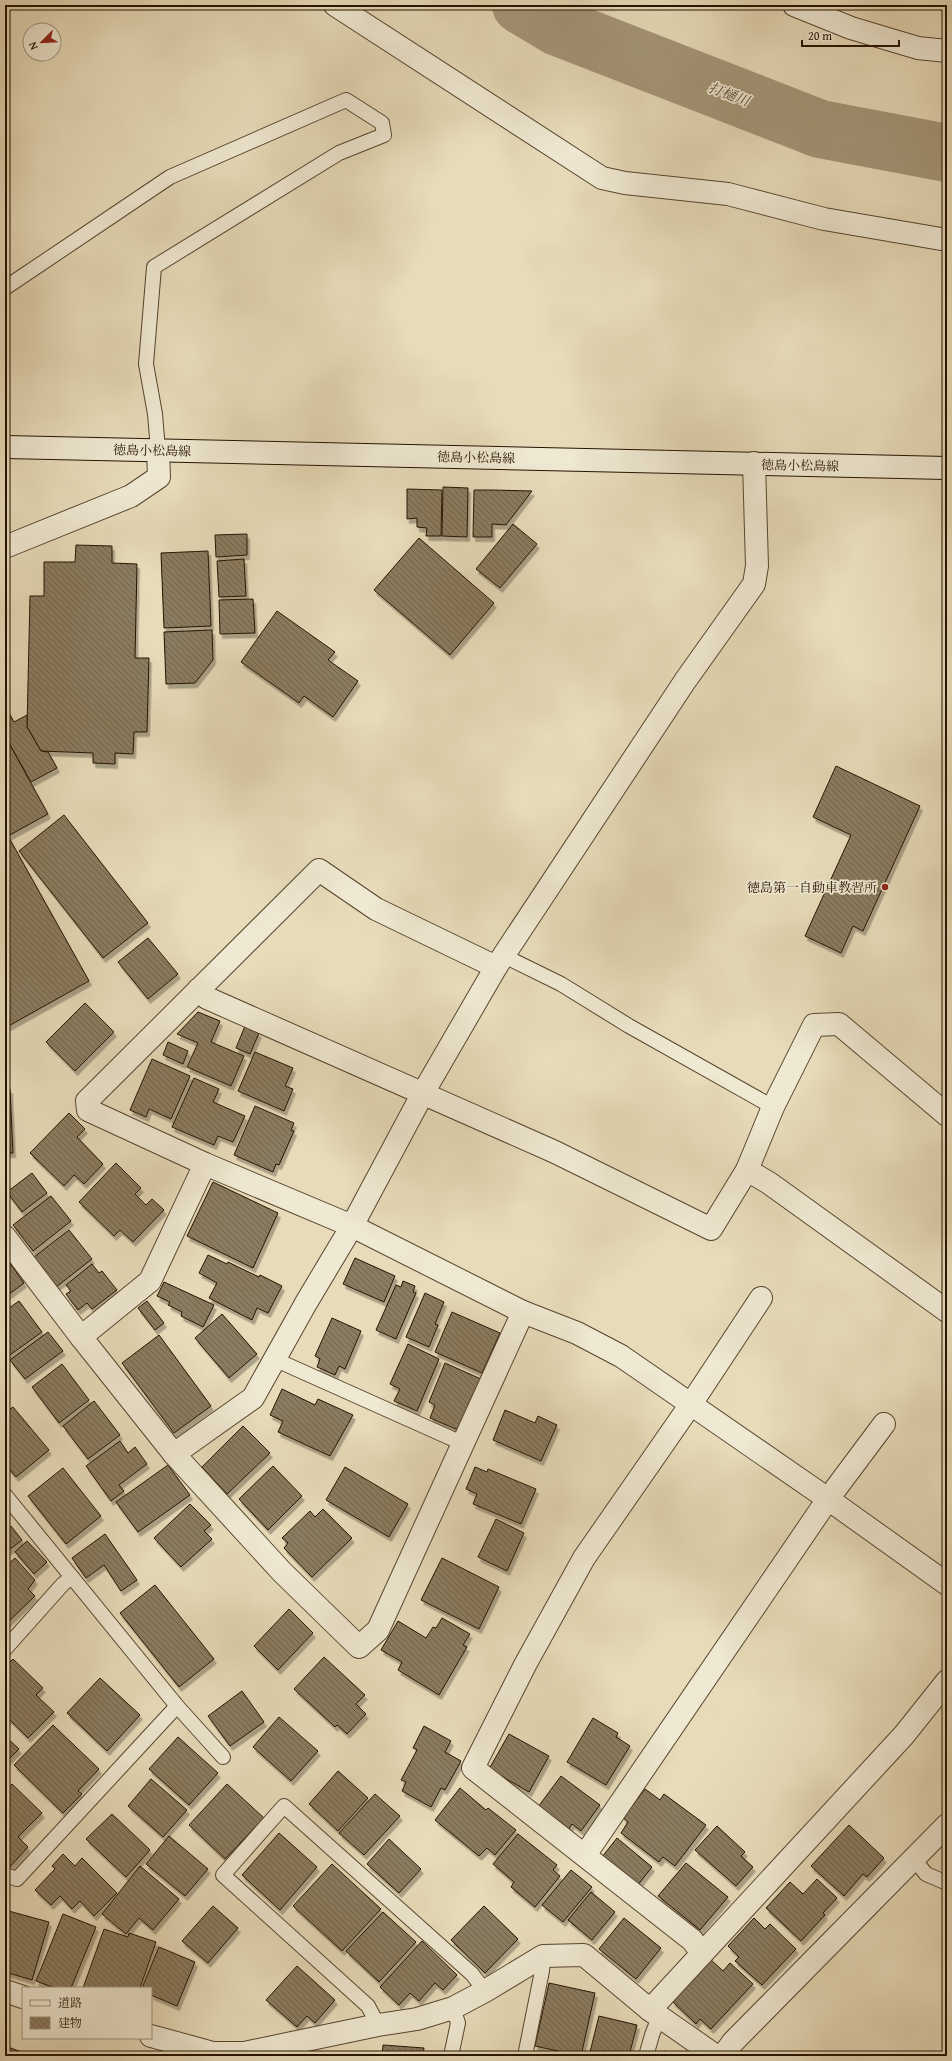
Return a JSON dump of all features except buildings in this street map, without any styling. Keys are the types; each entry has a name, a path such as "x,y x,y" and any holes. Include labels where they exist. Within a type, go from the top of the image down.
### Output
{"street":[{"path":"335,5 602,178 728,194 824,219 947,240"},
{"path":"794,5 851,28 918,48 947,51"},
{"name":"徳島小松島線","path":"5,447 947,468"},
{"path":"5,547 130,496 159,477 158,450"},
{"path":"174,1454 253,1398 352,1226 423,1093 499,961 685,681 754,584 758,566 754,464"},
{"path":"499,961 376,908 319,870 86,1100 88,1110 205,1164 352,1226 523,1312 577,1333 621,1356 828,1499 947,1584"},
{"path":"200,989 207,998 555,1152 711,1229 747,1170 773,1107 814,1025 839,1024 947,1115"},
{"path":"81,1337 150,1281 205,1164"},
{"path":"747,1170 769,1183 947,1311"},
{"path":"5,1237 81,1337 174,1454 282,1572 359,1647 378,1630 523,1312"},
{"path":"702,1953 692,1940 473,1768 525,1665 584,1558 691,1404 761,1298"},
{"path":"584,1855 828,1499 884,1424"},
{"path":"654,2014 702,1953 904,1735 947,1681"},
{"path":"723,2056 738,2036 947,1825"},
{"path":"152,2036 213,2053 244,2053 417,2018 453,2008 485,1991 543,1956 584,1955 654,2014 716,2056"},
{"path":"5,1991 22,1997"}],"lane":[{"path":"5,288 170,177 346,100 382,123 384,135 339,152 154,267 146,364 155,414 158,450"},
{"path":"499,961 561,984 629,1026 773,1107"},
{"path":"274,1360 464,1444"},
{"path":"5,1495 177,1706 223,1757"},
{"path":"5,1649 63,1584 72,1577"},
{"path":"5,1875 17,1879 177,1706"},
{"path":"378,2025 368,2006 223,1875 284,1806 472,1974 485,1991"},
{"path":"914,1859 926,1874 947,1883"},
{"path":"525,2056 542,1971 543,1956"},
{"path":"451,2056 458,2023 453,2008"},
{"path":"646,2056 652,2035 654,2014"}],"waterway":[{"name":"打樋川","path":"521,5 558,27 820,129 947,153"}],"place":[{"name":"徳島第一自動車教習所","path":"885,887"}]}
